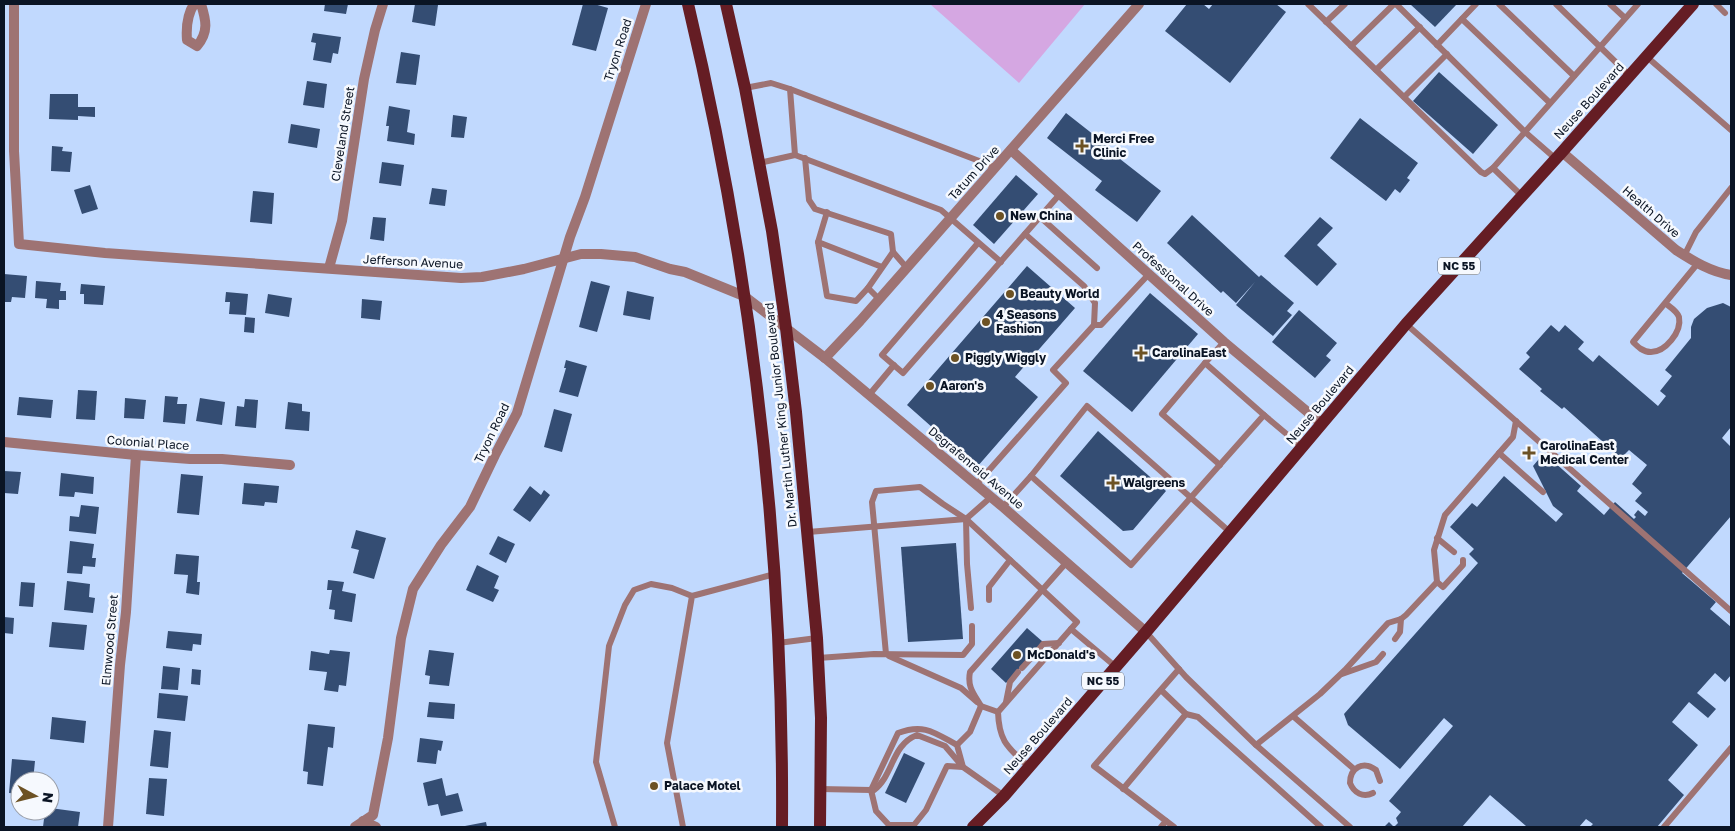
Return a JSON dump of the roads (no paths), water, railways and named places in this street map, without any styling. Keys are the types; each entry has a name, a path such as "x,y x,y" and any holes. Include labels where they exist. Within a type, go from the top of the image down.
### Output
{"main road":[{"name":"Dr. Martin Luther King Junior Boulevard","path":"688,4 703,66 728,193 757,392 774,574 778,643 782,827"},
{"name":"Dr. Martin Luther King Junior Boulevard","path":"726,4 759,162 786,328 808,532 817,638 821,718 820,827"},
{"name":"Neuse Boulevard","path":"974,827 1004,796 1116,667 1406,324 1559,156 1693,4"}],"street":[{"path":"9,124 14,4"},
{"path":"194,4 189,12 186,28 187,40 197,46 204,38 206,20 202,4"},
{"name":"Cleveland Street","path":"329,268 342,221 364,79 383,4"},
{"name":"Tryon Road","path":"359,824 373,815 388,738 401,638 413,589 441,545 470,507 517,413 564,258 646,4"},
{"name":"Tatum Drive","path":"825,358 1140,4"},
{"name":"Jefferson Avenue","path":"9,124 20,244 105,253 329,268 416,276 468,278 524,269 582,254 635,257 685,272 744,296 786,328"},
{"name":"Professional Drive","path":"1011,150 1224,342 1322,424"},
{"name":"Health Drive","path":"1559,156 1684,256 1713,270 1731,276"},
{"name":"Degrafenreid Avenue","path":"786,328 825,358 1003,507 1146,632"},
{"name":"Colonial Place","path":"4,442 136,455 222,459 290,465"},
{"name":"Elmwood Street","path":"108,827 117,699 126,612 136,455"},
{"path":"359,824 376,827"}],"lane":[{"path":"1308,4 1485,174 1493,168 1638,4"},
{"path":"1326,22 1345,4"},
{"path":"1351,46 1395,4 1525,132 1559,156"},
{"path":"1437,45 1476,4"},
{"path":"1498,4 1574,76"},
{"path":"1556,4 1630,76"},
{"path":"1610,4 1625,18"},
{"path":"1716,4 1725,13"},
{"path":"1462,19 1550,103"},
{"path":"1376,70 1420,27"},
{"path":"1404,97 1447,54"},
{"path":"1647,57 1731,130"},
{"path":"744,88 771,83 995,167"},
{"path":"790,89 795,155"},
{"path":"759,162 795,155 941,210 1001,262"},
{"path":"805,158 809,200 815,209 891,234 893,252 906,268"},
{"path":"1493,168 1522,196"},
{"path":"1684,256 1696,232 1731,188"},
{"path":"978,243 882,355 903,374 1060,194"},
{"path":"826,212 818,242 827,296 856,301 868,288 893,252"},
{"path":"1040,217 1097,268"},
{"path":"976,485 1066,383 1053,370 1094,325 1095,303 1084,286 1025,234"},
{"path":"818,242 882,268"},
{"path":"1664,303 1673,309 1678,316 1678,328 1674,336 1664,348 1651,352 1641,349 1633,342 1664,303 1698,263"},
{"path":"1094,325 1101,325 1149,274"},
{"path":"868,288 879,299"},
{"path":"1406,324 1731,611"},
{"path":"1220,465 1162,414 1224,342"},
{"path":"1206,363 1302,447"},
{"path":"869,395 894,365"},
{"path":"1003,507 1031,476 1087,406 1231,533"},
{"path":"1031,476 1131,565 1264,415"},
{"path":"1462,560 1463,565 1443,587 1437,582 1434,550 1445,515 1513,437 1516,421"},
{"path":"1499,453 1542,492"},
{"path":"886,654 872,502 876,491 920,487 966,519 1077,622 998,712 998,725 1006,745 1029,767"},
{"path":"808,532 966,519 991,497"},
{"path":"966,519 967,564 971,608"},
{"path":"1437,538 1454,552"},
{"path":"989,600 989,587 1010,560"},
{"path":"982,706 968,681 970,672 1066,563"},
{"path":"615,827 596,762 609,646 625,605 634,590 650,584 672,588 692,596 774,574"},
{"path":"1256,745 1294,716 1340,675 1388,623 1400,620 1437,582"},
{"path":"683,827 666,743 692,596"},
{"path":"1395,639 1400,632 1400,620"},
{"path":"818,658 886,654 963,655 972,644 972,626"},
{"path":"1071,629 1116,667"},
{"path":"1146,632 1179,669 1256,745 1350,827"},
{"path":"778,643 817,638"},
{"path":"1006,703 1010,682 1020,670 1043,644 1059,643"},
{"path":"886,654 960,688 982,706 998,712"},
{"path":"1340,675 1376,662 1383,654"},
{"path":"1174,827 1094,766 1179,669"},
{"path":"1161,690 1186,714 1198,717 1322,827"},
{"path":"957,746 970,732 982,706"},
{"path":"1123,789 1186,714"},
{"path":"1294,716 1354,769"},
{"path":"910,728 929,730 957,746 963,767 946,766 926,810 914,825 889,825 876,810 871,790 898,733 910,728"},
{"path":"820,789 874,790 882,784 902,744 909,738 917,735 944,746 963,767 1004,796"},
{"path":"1664,827 1731,748"},
{"path":"1373,793 1360,794 1352,788 1350,778 1354,769 1363,765 1372,767 1378,774 1380,781"},
{"path":"1161,827 1166,821"}],"place":[{"name":"Merci Free Clinic","path":"1082,146"},
{"name":"New China","path":"1000,216"},
{"name":"Beauty World","path":"1010,294"},
{"name":"4 Seasons Fashion","path":"986,322"},
{"name":"CarolinaEast","path":"1141,353"},
{"name":"Piggly Wiggly","path":"955,358"},
{"name":"Aaron's","path":"930,386"},
{"name":"CarolinaEast Medical Center","path":"1529,453"},
{"name":"Walgreens","path":"1113,483"},
{"name":"McDonald's","path":"1017,655"},
{"name":"Palace Motel","path":"654,786"}]}
